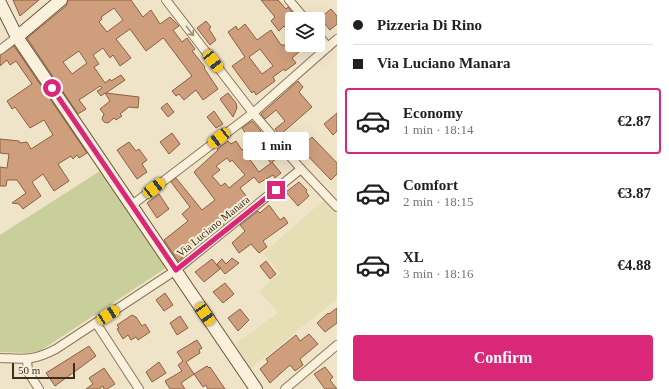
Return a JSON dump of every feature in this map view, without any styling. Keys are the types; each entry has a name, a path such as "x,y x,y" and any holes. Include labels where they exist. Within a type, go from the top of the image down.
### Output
{"street":[{"path":"0,50 61,0"},
{"path":"166,0 253,113 301,169 337,207"},
{"path":"289,0 299,12"},
{"path":"0,3 16,37 132,205 256,389"},
{"path":"132,205 253,113 337,39"},
{"path":"325,43 328,47"},
{"name":"Via Luciano Manara","path":"0,358 27,359 40,357 56,349 176,270 301,169"},
{"path":"96,322 139,389"},
{"path":"284,389 337,345"},
{"path":"27,359 28,372 39,389"}],"shaded area":[{"path":"324,200 337,214 337,299 250,369 235,344 278,313 259,291 280,273 263,253"}],"green space":[{"path":"100,171 166,268 40,351 26,353 0,352 0,235"}],"building":[{"path":"13,0 39,0 20,16"},
{"path":"68,0 131,0 143,17 151,10 160,24 170,17 179,26 173,30 182,42 187,38 195,49 192,51 205,67 204,68 218,89 203,100 196,90 184,100 179,94 176,96 172,91 192,76 163,38 146,51 130,29 116,39 131,58 120,66 113,55 110,58 103,48 93,55 99,64 94,67 105,83 110,79 111,81 121,75 125,80 106,93 139,97 138,108 129,107 120,114 122,116 116,120 114,118 108,123 104,122 102,119 104,114 100,109 110,101 105,93 101,96 97,91 102,88 100,86 79,100 86,109 78,114 27,38 66,6","holes":["114,8 123,20 107,32 99,22 102,19 101,17","79,51 87,63 72,74 63,62"]},
{"path":"261,0 278,0 286,9 288,7 292,12 285,12 285,27 284,26 279,31 271,21 275,17"},
{"path":"331,9 337,16 337,24 330,30 325,24 325,14"},
{"path":"206,21 211,27 209,29 216,40 210,45 197,28"},
{"path":"245,24 257,40 271,30 281,45 285,45 285,52 299,52 292,58 296,63 273,77 275,81 256,95 254,91 252,93 232,66 245,57 228,32 236,26 238,30","holes":["260,49 273,66 262,74 249,57"]},
{"path":"14,46 87,153 79,158 77,155 73,159 71,156 58,164 69,181 54,191 43,174 32,182 41,196 23,209 19,204 12,203 26,193 17,180 7,180 6,186 0,186 0,167 7,168 9,154 0,153 0,139 19,141 20,143 27,142 31,149 53,135 44,120 30,128 15,107 12,109 7,101 32,84 16,61 10,65 7,60 0,66 0,55"},
{"path":"298,81 303,87 299,92 312,107 280,135 275,129 285,121 276,110 265,119 261,114"},
{"path":"228,93 236,103 237,108 233,117 220,99"},
{"path":"167,103 174,112 168,117 161,108"},
{"path":"214,111 223,124 216,128 207,117"},
{"path":"337,113 337,131 333,135 324,124"},
{"path":"252,121 261,131 257,135 272,154 277,150 282,155 272,162 281,173 275,178 273,175 259,183 254,177 240,188 251,202 178,261 164,240 188,221 182,214 190,207 171,182 176,178 202,210 215,200 194,172 218,150 217,149 228,141 231,144 236,141 242,150 252,142 242,128","holes":["259,149 271,163 259,172 248,157","227,158 230,162 232,160 245,175 229,188 225,183 221,186 212,176 220,170 216,166"]},
{"path":"172,133 180,144 169,154 160,142"},
{"path":"312,137 337,163 337,174 331,180 300,148"},
{"path":"129,142 136,151 139,149 147,160 142,164 147,172 137,179 117,150"},
{"path":"299,182 307,190 306,192 309,196 298,206 286,192"},
{"path":"159,194 169,209 157,218 147,203"},
{"path":"269,205 280,220 284,217 288,223 263,241 267,247 259,253 251,244 239,253 232,243 245,231 240,225 258,211 260,213"},
{"path":"232,258 239,263 225,274 217,264 222,259 226,264"},
{"path":"212,259 220,269 204,282 195,272"},
{"path":"266,261 276,274 270,279 260,266"},
{"path":"225,283 234,294 223,303 213,292"},
{"path":"165,293 173,305 164,311 156,300"},
{"path":"337,308 337,323 325,332 317,323 328,313 329,314"},
{"path":"240,309 249,320 238,331 228,318"},
{"path":"132,315 136,317 142,326 145,324 150,332 138,340 136,337 131,340 128,335 123,339 117,329 119,328 117,325"},
{"path":"180,316 188,328 177,335 170,323"},
{"path":"309,334 318,344 300,359 303,365 295,371 290,365 270,383 260,369 268,362 266,359 296,335 300,341"},
{"path":"197,340 202,348 199,350 200,353 186,362 194,374 181,383 185,389 170,389 165,381 182,371 178,365 183,361 177,352"},
{"path":"89,346 96,356 55,386 46,373"},
{"path":"159,362 166,373 152,382 146,372"},
{"path":"207,366 209,368 210,367 225,389 208,389 206,385 203,387 194,374"},
{"path":"325,367 333,377 330,380 337,389 325,389 314,374"},
{"path":"104,368 115,384 107,389 104,389 103,386 99,389 86,389 93,384 89,378"}],"route":[{"path":"52,88 176,270 276,190"}]}
